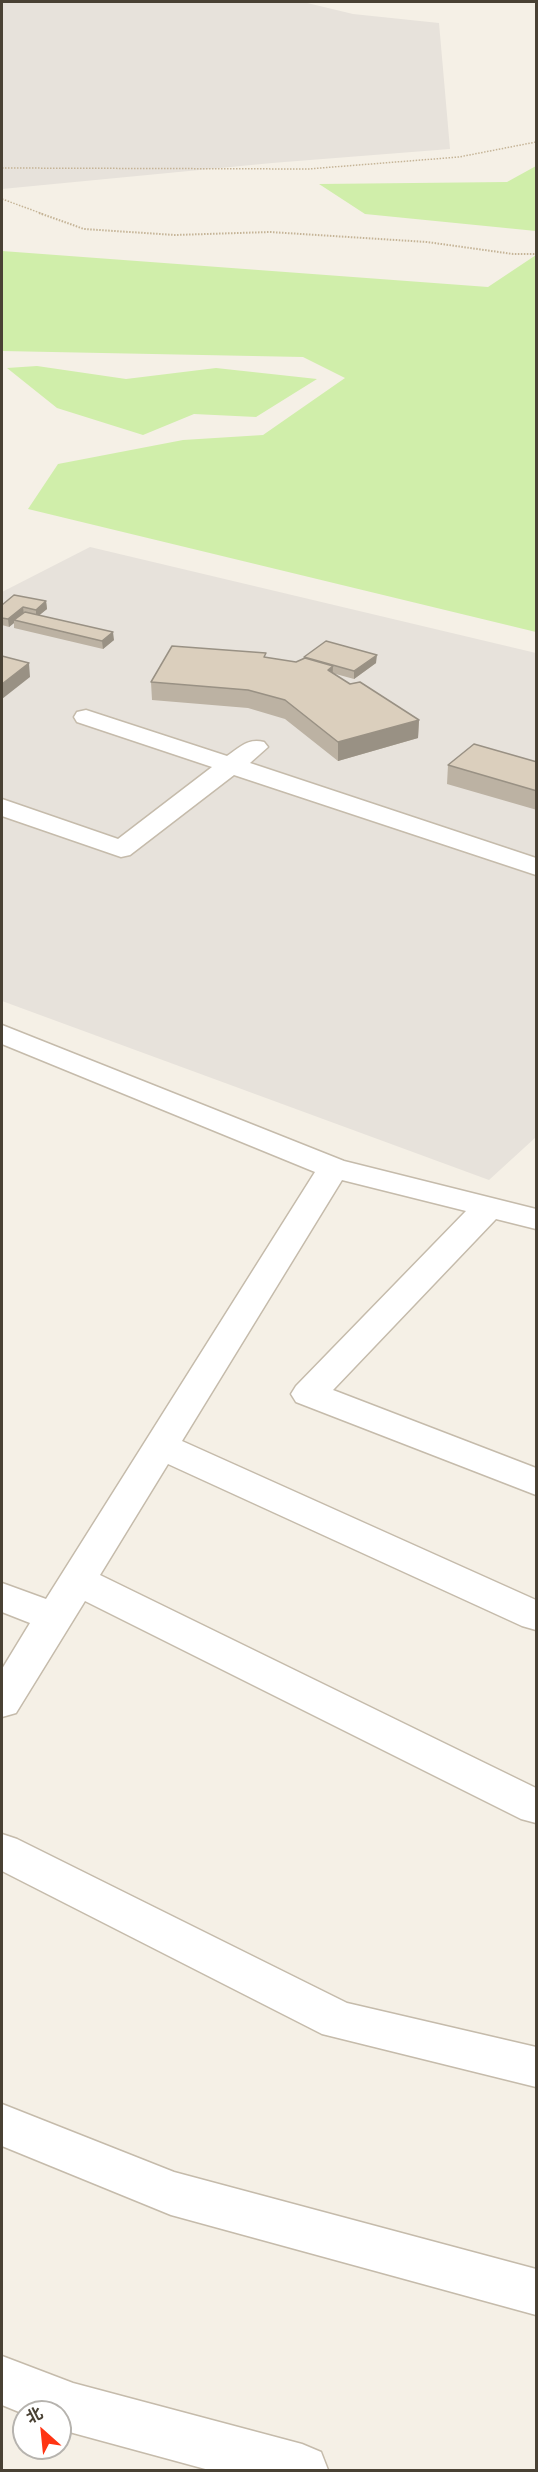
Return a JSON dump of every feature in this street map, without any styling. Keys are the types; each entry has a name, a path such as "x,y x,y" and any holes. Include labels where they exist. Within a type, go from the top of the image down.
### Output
{"street":[{"path":"86,717 537,867"},
{"path":"2,807 121,849 255,747"},
{"path":"2,1034 333,1168 537,1219"},
{"path":"2,1702 333,1168"},
{"path":"489,1207 309,1394 537,1482"},
{"path":"160,1446 537,1616"},
{"path":"77,1580 537,1807"},
{"path":"2,1597 54,1617"},
{"path":"2,1851 338,2020 537,2067"},
{"path":"2,2125 171,2193 535,2292"},
{"path":"2,2380 73,2408 302,2470"}],"path":[{"path":"2,168 308,169 459,157 537,142"},
{"path":"2,200 84,229 175,235 270,232 427,242 513,254 537,254"}],"shaded area":[{"path":"2,2 303,2 353,14 439,23 450,149 272,163 2,189"},
{"path":"90,547 536,653 536,1137 489,1180 2,1001 2,592"}],"green space":[{"path":"536,166 536,231 365,214 319,184 507,182"},
{"path":"2,251 488,287 536,255 536,632 28,509 58,464 183,440 263,435 345,378 303,357 2,351"},
{"path":"37,366 126,379 216,368 317,379 256,417 194,414 143,435 57,408 7,368"}],"building":[{"path":"14,595 46,601 36,610 23,607 8,619 2,618 2,605"},
{"path":"25,612 113,632 102,641 14,620"},
{"path":"326,641 377,655 354,671 304,657"},
{"path":"172,646 266,653 264,657 296,662 305,658 333,666 328,670 350,684 360,682 419,720 338,742 285,700 248,690 151,682"},
{"path":"2,656 29,663 2,684"},
{"path":"474,744 537,762 537,791 448,765"}]}
